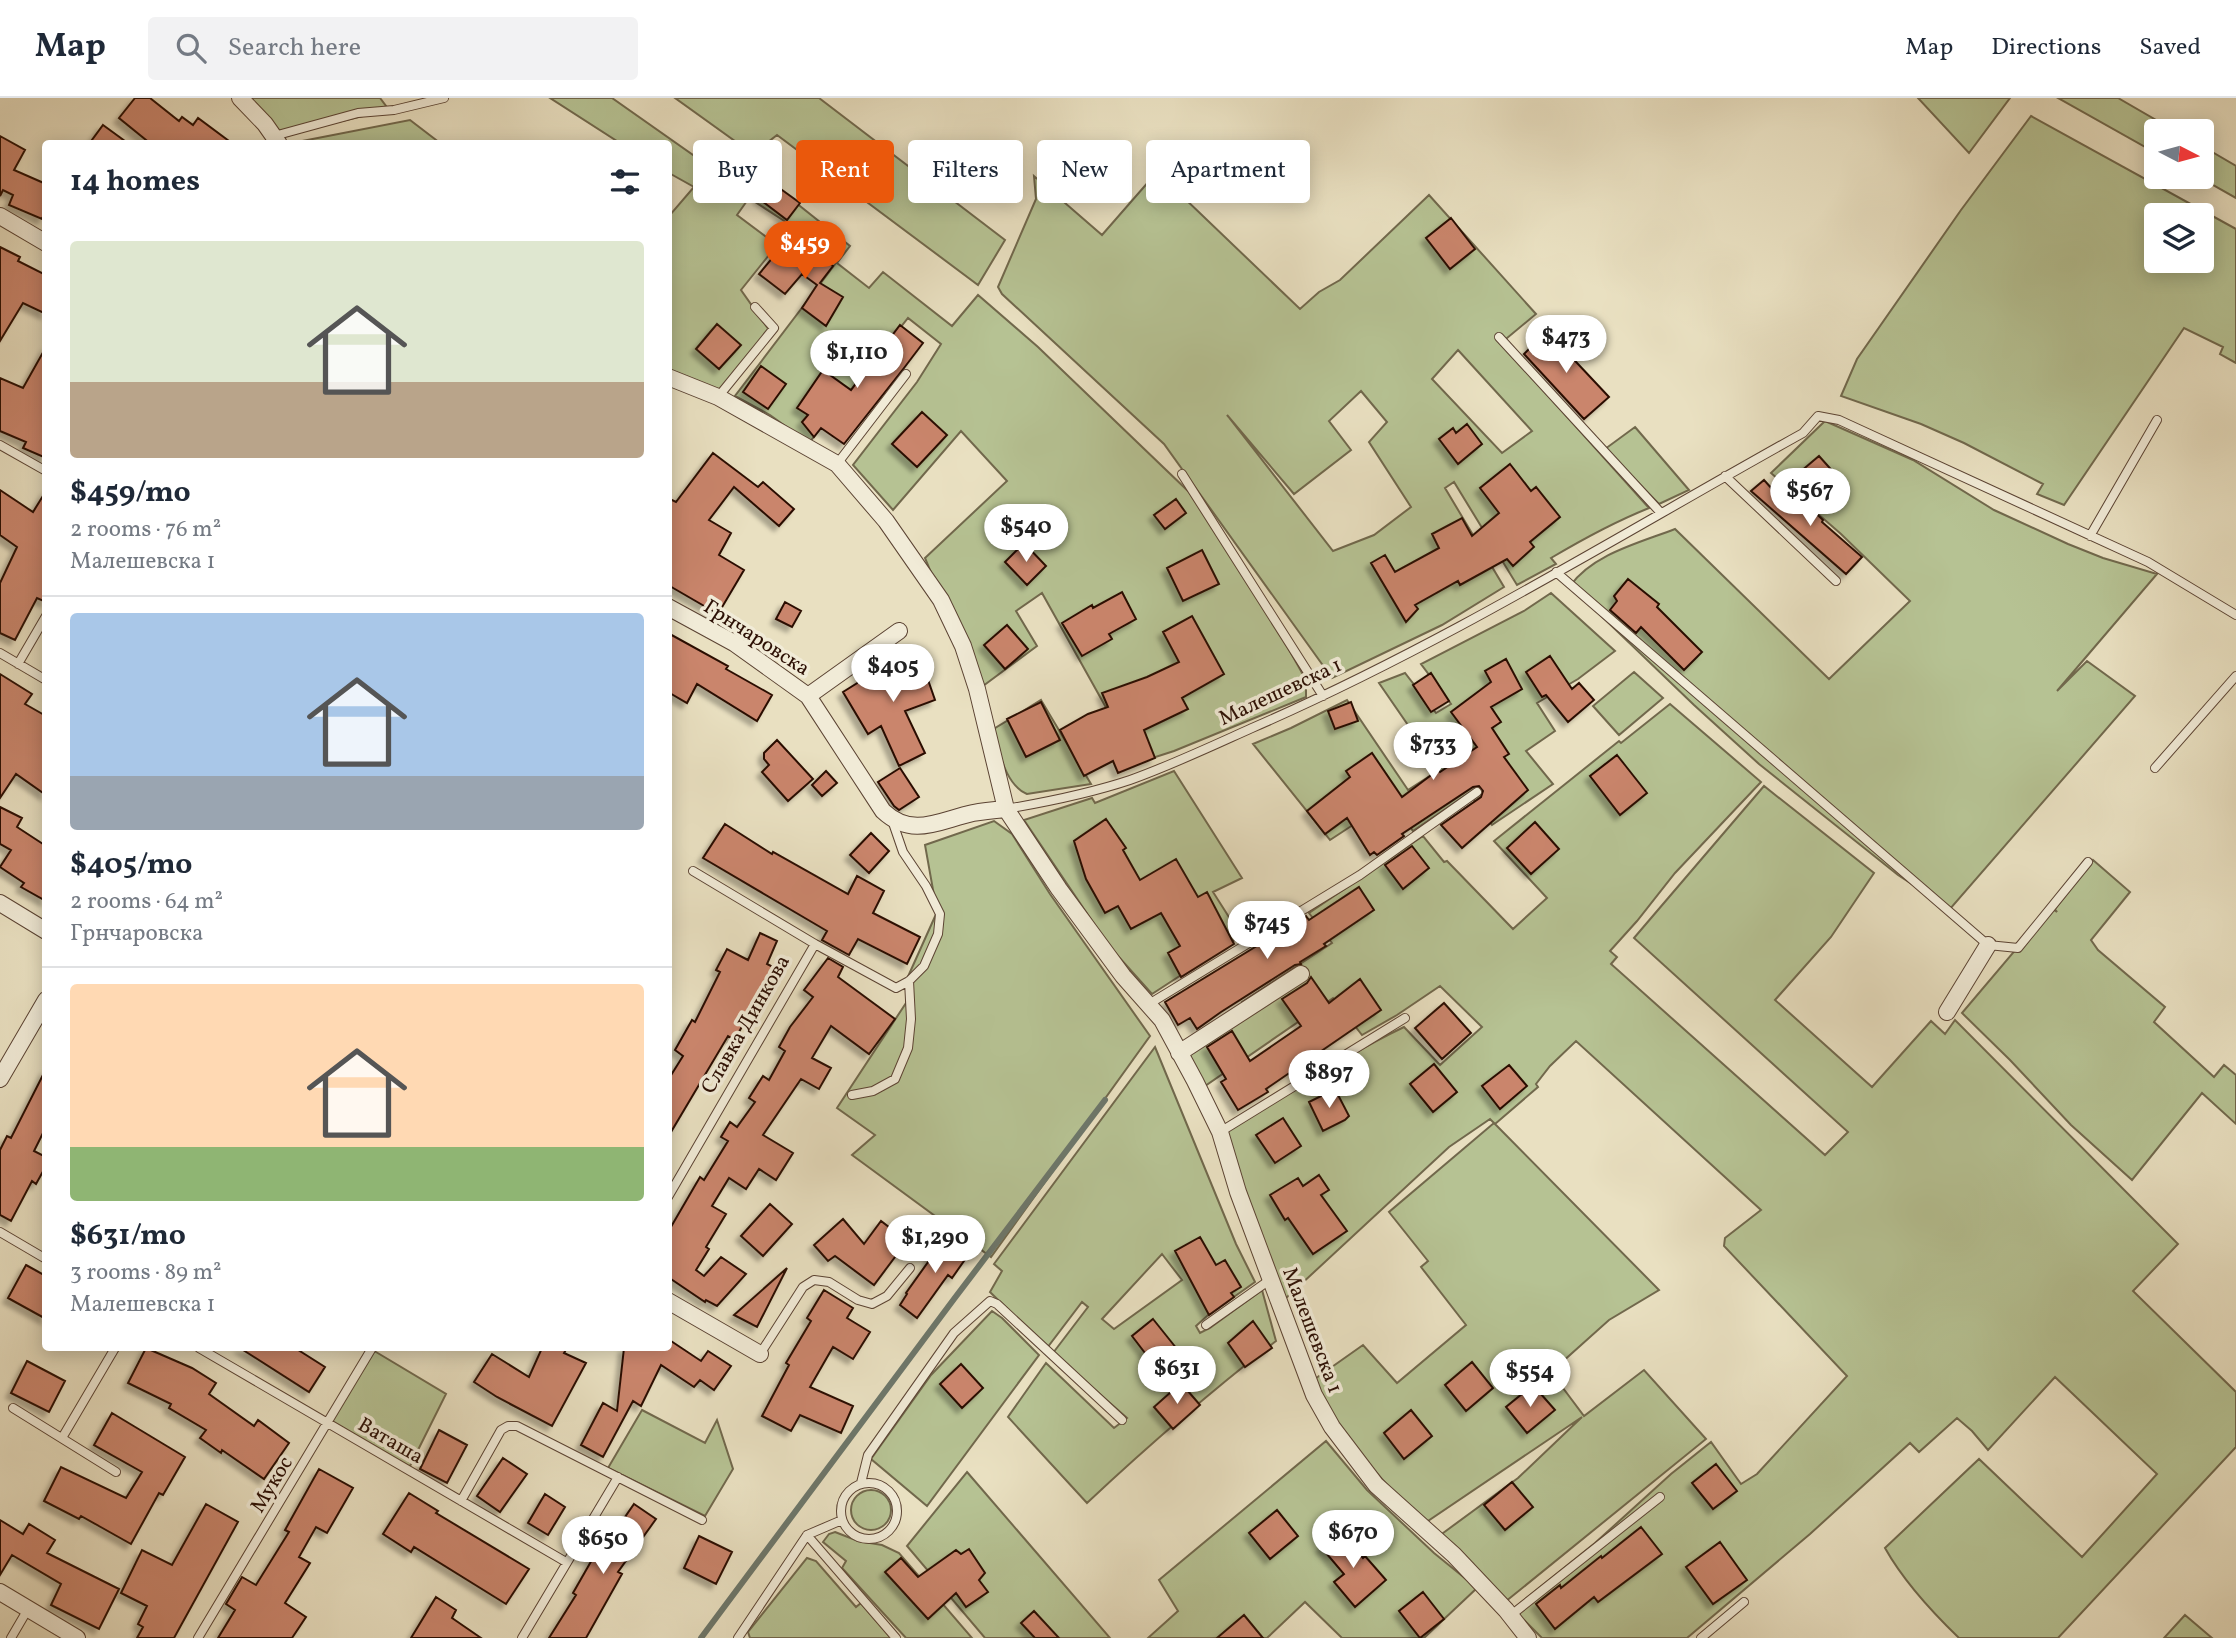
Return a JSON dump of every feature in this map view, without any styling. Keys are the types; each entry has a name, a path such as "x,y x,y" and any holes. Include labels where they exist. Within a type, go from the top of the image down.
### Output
{"street":[{"path":"240,98 277,140"},
{"path":"0,216 42,241"},
{"name":"Малешевска 1","path":"672,379 718,397 837,464 886,522 941,600 963,646 977,689 1006,809 1059,889 1123,976 1162,1020 1220,1132 1238,1192 1314,1395 1332,1427 1376,1485 1454,1555 1528,1638"},
{"name":"Грнчаровска","path":"672,609 734,643 808,696 876,801 892,820"},
{"path":"808,696 899,631"},
{"path":"892,820 909,826 940,824 971,814 1006,809"},
{"path":"0,903 42,929"},
{"path":"1947,1012 1988,946"},
{"path":"1179,1053 1301,974"},
{"path":"0,1079 42,1007"},
{"path":"672,1303 760,1354"},
{"path":"0,1592 77,1638"}],"lane":[{"path":"277,140 358,113 394,110 444,98"},
{"path":"718,397 774,328 755,307"},
{"path":"1499,337 1661,513"},
{"path":"837,464 906,374"},
{"name":"Малешевска 1","path":"1006,809 1126,781 1323,696 1418,649 1725,477 1802,433 1818,416 1839,420 2090,536"},
{"path":"2157,420 2090,536 2148,562 2236,615"},
{"path":"0,445 42,469"},
{"path":"1182,474 1323,696"},
{"path":"1725,477 1836,581"},
{"path":"1556,572 1988,946 2018,948 2088,862"},
{"path":"18,663 42,623"},
{"path":"0,653 42,678"},
{"path":"2155,768 2236,676"},
{"path":"1149,1004 1360,875 1478,792"},
{"path":"693,871 896,988 909,981 924,966 938,934 940,914 926,886 903,852 892,820"},
{"name":"Славка Динкова","path":"672,1190 816,944"},
{"path":"852,1095 873,1091 895,1079 908,1048 911,1020 909,981"},
{"path":"1220,1132 1405,1018"},
{"path":"0,1233 42,1256"},
{"path":"760,1354 803,1287 814,1280 829,1282 858,1300 872,1304 887,1296 910,1268"},
{"path":"1206,1325 1271,1279"},
{"path":"861,1483 868,1455 876,1443 954,1333 990,1301 997,1304 1122,1419"},
{"path":"62,1438 113,1351"},
{"name":"Ваташа","path":"204,1351 566,1562"},
{"name":"Мукос","path":"198,1638 370,1351"},
{"path":"13,1408 116,1472"},
{"path":"461,1500 501,1430 508,1426 517,1426 702,1520"},
{"path":"522,1638 618,1477"},
{"path":"861,1483 879,1484 892,1496 897,1514 894,1523 881,1536 863,1538 854,1535 842,1520 842,1502 853,1487 861,1483"},
{"path":"1510,1616 1660,1497"},
{"path":"738,1638 807,1535 842,1520"},
{"path":"807,1535 897,1638"},
{"path":"1701,1638 1744,1602"},
{"path":"10,1638 28,1609"}],"green space":[{"path":"380,98 389,110 279,136 250,100"},
{"path":"550,98 612,98 672,140 615,140"},
{"path":"675,98 819,98 874,140 796,140 796,149 777,135 771,140 734,140"},
{"path":"1918,98 2010,98 1969,153"},
{"path":"2058,98 2118,98 2154,119 2144,119 2144,146"},
{"path":"2031,116 2144,178 2144,189 2163,189 2189,203 2144,203 2144,273 2214,273 2214,217 2236,229 2236,363 2220,354 2223,347 2184,328 2064,505 2037,494 2043,484 1964,443 1921,424 1841,396 1857,359 1961,210"},
{"path":"410,120 436,140 307,140"},
{"path":"672,140 693,155 693,186 672,175"},
{"path":"2214,153 2236,166 2236,198 2214,186"},
{"path":"894,155 908,166 908,203 957,203 1005,240 978,285 868,203 894,203"},
{"path":"1034,176 1037,179 1037,203 1065,203 1102,235 1146,185 1146,203 1189,203 1300,309 1319,292 1340,280 1429,195 1536,314 1501,343 1649,508 1611,525 1551,558 1556,564 1517,585 1454,482 1445,488 1504,587 1442,625 1332,678 1164,444 1002,294 998,287 1036,199","holes":["1458,350 1532,431 1502,453 1432,379","1361,391 1387,422 1369,442 1411,507 1374,535 1333,551 1227,415 1294,494 1351,450 1329,421"]},
{"path":"693,188 693,203 745,203 737,215 777,245 741,290 769,330 722,393 672,374 672,213"},
{"path":"782,192 850,246 837,263 869,288 883,272 952,326 978,295 1038,347 1189,492 1263,603 1306,680 1306,697 1174,751 1137,763 1042,593 1016,611 1037,646 979,689 925,558 1007,481 961,431 893,510 853,465 917,382 941,344 908,318 809,443 770,415 735,396 836,263 792,226 757,203 782,203"},
{"path":"1825,421 1913,460 1994,510 2103,558 2157,574 2057,691 2087,661 2135,696 1950,909 1898,875 1759,764 1570,586 1580,575 1604,558 1675,529 1829,679 1910,601 1841,534 1771,473"},
{"path":"1635,427 1689,490 1659,504 1605,449"},
{"path":"1551,593 1615,651 1578,679 1537,703 1555,731 1526,751 1553,784 1492,825 1469,793 1413,831 1391,800 1330,840 1253,744 1347,700 1408,790 1439,770 1379,683 1405,673 1436,713 1451,704 1421,664 1524,611"},
{"path":"1634,672 1663,698 1619,735 1593,706"},
{"path":"1041,700 1091,784 1027,794 1013,783 1008,775 992,730"},
{"path":"1670,704 1761,782 1675,873 1610,951 1617,957 1611,964 1825,1155 1848,1132 1634,938 1764,786 1874,873 1831,937 1775,1000 1872,1087 1931,1021 1945,1034 1955,1020 2178,1244 2133,1291 2236,1392 2236,1447 2058,1638 1959,1638 1919,1596 1885,1548 1979,1459 2082,1557 2157,1474 2055,1377 1988,1450 1957,1418 1919,1452 1910,1443 1810,1534 1687,1638 1542,1638 1513,1609 1595,1543 1671,1474 1711,1442 1741,1484 1757,1474 1847,1376 1724,1246 1725,1238 1761,1210 1576,1041 1550,1066 1536,1084 1538,1087 1495,1124 1659,1290 1609,1320 1551,1372 1584,1416 1644,1370 1706,1439 1505,1602 1439,1536 1518,1478 1582,1417 1422,1525 1340,1431 1312,1381 1363,1345 1397,1383 1466,1325 1421,1267 1428,1261 1389,1212 1494,1123 1490,1119 1449,1147 1285,1299 1223,1133 1335,1064 1404,1027 1440,1065 1482,1027 1440,986 1362,1035 1333,998 1205,1086 1187,1050 1247,1010 1242,1002 1332,943 1309,913 1423,836 1444,862 1447,861 1513,929 1547,898 1494,841 1619,741 1621,743"},
{"path":"1174,771 1242,878 1213,892 1241,936 1152,994 1109,946 1024,820 1092,798 1095,803"},
{"path":"994,821 1012,834 1050,894 1150,1036 991,1257 852,1155 875,1135 837,1108 906,1003 906,981 937,912 925,845"},
{"path":"2093,860 2130,892 2091,940 2098,950 2165,1007 2154,1022 2214,1077 2224,1065 2236,1075 2236,1124 2202,1093 2132,1180 2071,1125 1962,1013 2051,908 2057,912 2055,909"},
{"path":"1155,1047 1236,1244 1255,1282 1196,1326 1200,1333 1210,1328 1262,1290 1276,1341 1180,1420 1087,1503 1008,1417 1046,1363 1114,1428 1127,1418 1053,1353 1088,1307 1082,1302 1047,1348 990,1292 1002,1271 994,1264","holes":["1162,1254 1182,1280 1114,1329 1102,1319"]},
{"path":"992,1311 1039,1355 927,1506 871,1459 931,1375"},
{"path":"370,1351 374,1351 446,1394 408,1470 328,1423"},
{"path":"642,1410 705,1443 717,1420 733,1469 705,1516 608,1468"},
{"path":"1326,1441 1367,1490 1434,1553 1477,1588 1424,1638 1342,1638 1305,1602 1267,1638 1148,1638 1178,1611 1159,1580"},
{"path":"967,1472 1110,1638 985,1638 907,1546"},
{"path":"871,1490 885,1496 891,1510 885,1524 871,1530 857,1524 851,1510 857,1496"},
{"path":"835,1532 858,1541 882,1545 899,1553 972,1638 906,1638 842,1568 846,1561 823,1542 829,1534"},
{"path":"807,1558 816,1561 856,1607 861,1603 891,1638 750,1638 748,1632"},
{"path":"2185,1615 2212,1638 2164,1638"}],"building":[{"path":"135,98 150,98 179,121 182,117 193,125 198,118 228,140 146,140 119,118"},
{"path":"103,125 124,140 92,140"},
{"path":"0,136 25,150 14,170 42,182 42,219 9,205 13,195 3,190 0,196"},
{"path":"782,190 796,200 796,203 800,203 787,220 765,203 782,203"},
{"path":"1451,218 1475,249 1450,269 1426,238"},
{"path":"808,245 833,266 820,283 843,297 826,326 802,308 817,285 802,274 785,294 759,274 779,250 795,263"},
{"path":"0,247 20,257 18,261 42,273 42,312 23,303 0,341"},
{"path":"717,324 741,345 719,369 696,349"},
{"path":"900,325 923,343 904,368 844,444 821,428 814,437 802,422 808,415 797,408 823,370 851,390"},
{"path":"1547,331 1609,397 1584,419 1524,354"},
{"path":"42,354 42,456 23,448 26,442 0,431 0,378 23,388"},
{"path":"761,366 786,384 768,409 743,392"},
{"path":"922,412 947,435 917,467 892,444"},
{"path":"1467,424 1482,444 1458,464 1439,439 1453,428 1456,433"},
{"path":"713,453 758,487 763,482 794,509 779,526 734,487 709,520 731,533 719,555 744,570 718,614 672,587 672,500 676,502"},
{"path":"1819,456 1836,475 1817,492 1800,472"},
{"path":"1510,464 1531,491 1536,487 1560,517 1530,542 1534,547 1513,566 1507,559 1460,585 1458,581 1415,605 1418,609 1406,622 1371,563 1385,555 1395,572 1439,548 1432,534 1462,518 1472,536 1499,513 1480,488"},
{"path":"1764,480 1791,510 1801,499 1822,522 1862,557 1846,574 1751,491"},
{"path":"0,490 33,512 42,497 42,600 37,598 15,640 0,633 0,583 17,547 0,535"},
{"path":"1176,499 1186,513 1165,529 1154,515"},
{"path":"1024,543 1046,566 1027,585 1005,562"},
{"path":"1202,550 1219,584 1183,601 1167,568"},
{"path":"1628,579 1659,604 1657,607 1702,652 1684,670 1641,627 1636,633 1610,610 1617,601 1614,596"},
{"path":"1122,592 1136,619 1109,634 1112,639 1082,656 1062,623 1092,605 1093,608"},
{"path":"785,602 801,611 792,627 776,619"},
{"path":"1192,616 1224,674 1182,698 1188,709 1144,730 1155,758 1118,773 1113,761 1084,776 1060,730 1088,714 1108,707 1102,693 1179,662 1163,632"},
{"path":"1007,625 1028,649 1005,669 984,645"},
{"path":"672,635 728,666 726,669 772,695 757,721 697,684 687,703 672,694"},
{"path":"919,654 935,700 905,711 925,753 899,766 881,726 868,734 843,692 883,667"},
{"path":"1550,656 1572,689 1579,683 1594,700 1568,722 1546,695 1542,697 1526,672"},
{"path":"1506,659 1522,689 1491,707 1501,722 1492,728 1509,754 1504,757 1528,790 1462,848 1441,825 1481,797 1483,791 1479,786 1473,787 1402,834 1404,836 1377,855 1374,852 1370,855 1347,818 1325,834 1307,811 1350,777 1346,771 1372,753 1402,797 1438,770 1440,772 1477,747 1451,712 1491,682 1485,671"},
{"path":"1431,673 1449,701 1431,712 1413,685"},
{"path":"0,674 32,694 25,704 42,714 42,792 16,774 0,798"},
{"path":"1041,702 1060,740 1026,757 1007,719"},
{"path":"1351,702 1358,721 1335,729 1328,711"},
{"path":"777,740 813,779 788,801 762,772 769,765 764,759 764,753"},
{"path":"1617,755 1647,793 1620,815 1590,776"},
{"path":"900,768 919,797 899,810 878,782"},
{"path":"826,771 837,783 822,796 812,785"},
{"path":"0,807 22,818 17,827 42,843 42,899 21,887 24,883 0,867 11,850 0,844"},
{"path":"1106,819 1126,848 1123,850 1140,880 1176,859 1198,897 1207,892 1234,944 1181,977 1168,953 1180,946 1161,913 1131,929 1118,906 1105,913 1086,879 1074,841"},
{"path":"1535,822 1559,849 1531,874 1507,848"},
{"path":"725,824 772,854 773,852 848,894 857,876 884,891 873,913 920,937 907,964 858,939 849,955 822,940 827,931 703,858"},
{"path":"871,833 889,851 869,873 850,855"},
{"path":"1412,846 1429,868 1403,889 1385,865"},
{"path":"1359,887 1374,910 1324,944 1326,946 1300,962 1301,964 1295,965 1197,1029 1190,1018 1178,1025 1165,1002 1306,916 1309,920"},
{"path":"760,933 777,941 767,964 775,968 767,987 763,985 735,1040 728,1036 672,1130 672,1074 683,1056 675,1050 692,1020 695,1022 720,972 716,970 727,949 748,960"},
{"path":"828,958 843,967 838,977 895,1019 869,1054 831,1026 812,1058 831,1068 819,1089 801,1079 763,1135 793,1153 776,1180 759,1169 746,1189 729,1178 712,1206 726,1214 696,1270 704,1276 721,1257 746,1274 717,1306 706,1300 705,1302 672,1280 672,1225 700,1177 704,1180 728,1141 721,1137 730,1122 737,1127 755,1102 749,1098 763,1076 769,1080 785,1051 779,1047 790,1027 813,997 804,990"},
{"path":"1311,977 1329,1003 1360,979 1381,1010 1266,1089 1268,1092 1238,1110 1221,1082 1226,1079 1207,1047 1232,1031 1250,1061 1301,1026 1282,999 1307,983"},
{"path":"1444,1003 1471,1033 1442,1059 1415,1028"},
{"path":"1434,1064 1457,1092 1433,1112 1410,1084"},
{"path":"1509,1065 1527,1086 1500,1109 1482,1086"},
{"path":"42,1077 42,1135 34,1151 42,1155 42,1173 36,1184 32,1181 11,1221 0,1215 0,1150 7,1136 11,1138"},
{"path":"1335,1089 1349,1116 1323,1131 1309,1102"},
{"path":"1283,1118 1301,1146 1275,1163 1256,1135"},
{"path":"1319,1175 1329,1190 1321,1195 1347,1231 1313,1254 1288,1218 1285,1220 1270,1195 1298,1178 1303,1186"},
{"path":"770,1204 792,1224 763,1256 741,1236"},
{"path":"843,1219 864,1244 881,1221 907,1241 874,1285 835,1256 828,1261 814,1245"},
{"path":"948,1234 971,1251 952,1278 948,1275 917,1318 900,1305"},
{"path":"1200,1237 1216,1265 1225,1260 1241,1287 1231,1293 1234,1297 1209,1315 1175,1251"},
{"path":"26,1265 42,1274 42,1317 8,1298"},
{"path":"787,1268 757,1327 734,1315"},
{"path":"824,1290 853,1308 847,1318 870,1332 853,1359 833,1347 810,1387 853,1406 841,1433 800,1415 791,1431 762,1416 789,1365 786,1363 811,1321 807,1318"},
{"path":"1153,1319 1177,1349 1155,1366 1132,1336"},
{"path":"1253,1321 1272,1348 1245,1367 1228,1343"},
{"path":"672,1342 701,1361 708,1351 731,1366 714,1390 700,1380 694,1387 661,1365 641,1406 633,1401 603,1457 581,1445 603,1403 617,1411 624,1351 672,1351"},
{"path":"144,1351 153,1351 192,1368 216,1383 209,1394 254,1426 258,1420 289,1443 264,1479 200,1438 206,1430 169,1408 171,1404 128,1383"},
{"path":"245,1351 300,1351 325,1367 309,1392"},
{"path":"541,1351 565,1351 564,1353 586,1363 552,1426 474,1382 492,1354 529,1377"},
{"path":"27,1361 65,1381 49,1412 11,1393"},
{"path":"1472,1362 1493,1388 1466,1411 1445,1385"},
{"path":"961,1364 983,1388 962,1408 940,1384"},
{"path":"1181,1383 1200,1405 1173,1429 1154,1407"},
{"path":"1533,1385 1555,1410 1527,1433 1506,1407"},
{"path":"1411,1410 1432,1436 1404,1459 1384,1433"},
{"path":"112,1413 185,1457 163,1495 159,1493 131,1544 81,1516 79,1519 44,1501 61,1467 126,1498 142,1472 94,1445"},
{"path":"439,1430 467,1445 447,1483 420,1469"},
{"path":"503,1458 527,1474 500,1512 477,1496"},
{"path":"1716,1464 1737,1491 1713,1509 1692,1483"},
{"path":"319,1469 353,1488 327,1533 316,1527 299,1557 310,1563 285,1603 306,1617 292,1638 218,1638 235,1610 226,1604 242,1577 256,1585 289,1532 285,1530"},
{"path":"1512,1482 1533,1507 1505,1530 1484,1505"},
{"path":"409,1493 438,1511 436,1513 529,1569 506,1604 414,1547 411,1552 383,1534"},
{"path":"545,1494 565,1507 548,1535 528,1523"},
{"path":"206,1504 238,1522 174,1638 137,1638 143,1627 138,1624 147,1606 121,1593 142,1550 172,1565"},
{"path":"634,1504 656,1519 618,1572 622,1574 586,1638 549,1638 576,1595 573,1593 593,1558 596,1559"},
{"path":"1277,1510 1298,1536 1270,1559 1249,1533"},
{"path":"0,1520 23,1534 29,1524 55,1540 47,1553 119,1589 99,1629 51,1605 61,1584 12,1555 0,1575"},
{"path":"1641,1527 1662,1554 1598,1602 1594,1597 1555,1629 1536,1604"},
{"path":"1340,1531 1386,1580 1355,1607 1334,1582 1344,1574 1321,1547"},
{"path":"699,1536 732,1552 716,1584 684,1568"},
{"path":"1720,1542 1747,1580 1713,1604 1686,1567"},
{"path":"969,1549 985,1573 979,1580 988,1592 966,1607 956,1593 928,1619 885,1572 901,1558 918,1577 956,1550 961,1554"},
{"path":"1423,1592 1444,1619 1420,1638 1399,1611"},
{"path":"436,1597 456,1610 452,1618 481,1638 411,1638"},
{"path":"1034,1611 1059,1638 1035,1638 1021,1623"},
{"path":"1244,1615 1263,1638 1217,1638"}],"waterway":[{"path":"701,1638 1105,1100"}]}
